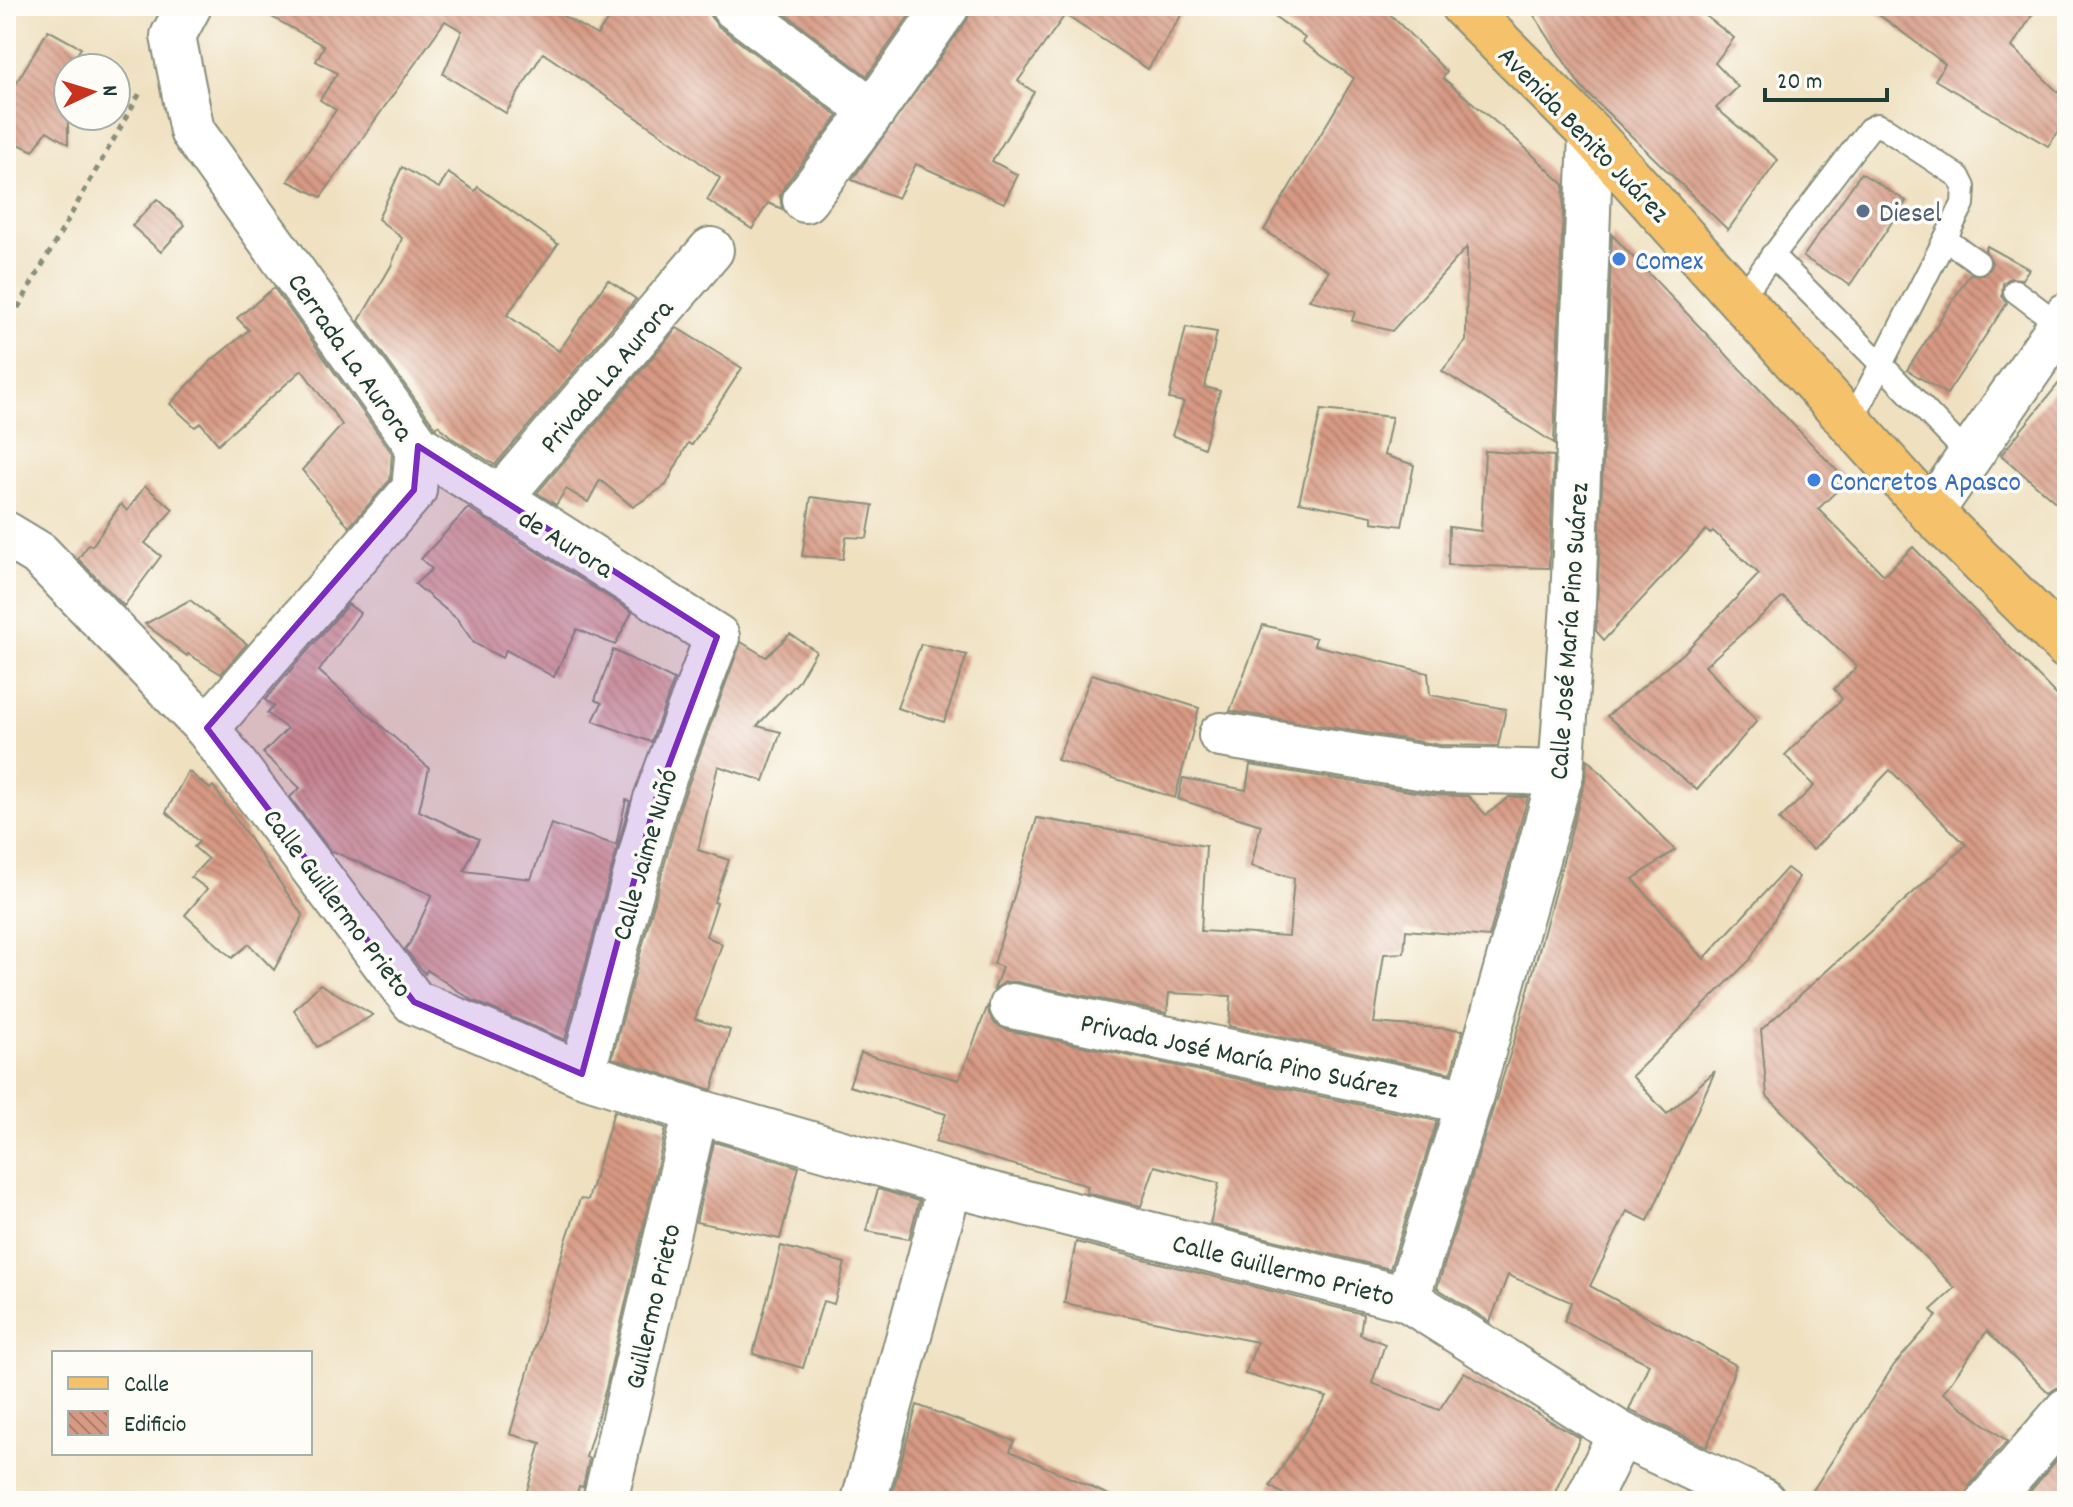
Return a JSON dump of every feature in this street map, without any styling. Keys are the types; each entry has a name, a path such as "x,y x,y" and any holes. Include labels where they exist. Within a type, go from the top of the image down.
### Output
{"main road":[{"name":"Avenida Benito Juárez","path":"1475,10 1591,134 1931,512 2067,647"}],"street":[{"path":"733,6 873,111"},
{"path":"805,200 947,6"},
{"name":"Cerrada La Aurora","path":"181,21 192,131 418,446 414,490 207,728"},
{"name":"Calle José María Pino Suárez","path":"1407,1299 1469,1102 1561,773 1573,604 1591,134"},
{"name":"Privada La Aurora","path":"499,499 711,250"},
{"path":"1931,512 2064,320"},
{"name":"de Aurora","path":"418,446 717,637"},
{"name":"Calle Guillermo Prieto","path":"6,534 39,554 207,728 414,1002 582,1074 696,1111 950,1184 1407,1299 1620,1434 1763,1501"},
{"name":"Calle Jaime Nuñó","path":"582,1074 656,799 717,637"},
{"path":"1221,735 1438,770 1561,773"},
{"name":"Privada José María Pino Suárez","path":"1012,1006 1469,1102"},
{"name":"Guillermo Prieto","path":"605,1501 696,1111"},
{"path":"864,1501 950,1184"},
{"path":"1989,1501 2067,1410"},
{"path":"1587,1501 1620,1434"}],"lane":[{"path":"1740,299 1869,129 1877,125 1886,129 1959,177 1964,187 1963,204 1851,423"},
{"path":"1945,239 1978,262"},
{"path":"1772,255 1970,457"},
{"path":"2015,291 2064,320"}],"path":[{"path":"6,329 181,21"}],"highlighted area":[{"path":"418,446 717,637 656,799 582,1074 414,1002 207,728 414,490"}],"building":[{"path":"252,6 545,6 597,35 617,6 708,6 710,16 718,26 838,116 785,185 780,196 782,209 768,203 752,229 707,200 720,178 543,53 506,113 443,74 462,31 445,21 321,197 288,181 336,110 320,100 337,73 316,61 324,46"},
{"path":"775,6 916,6 867,76"},
{"path":"972,6 1187,6 1148,69 1065,15 1018,81 1034,92 992,161 1018,175 1004,203 916,164 898,198 852,180 967,20"},
{"path":"1260,6 1382,6 1447,72 1443,78 1517,140 1564,185 1554,443 1442,371 1466,341 1467,247 1392,331 1352,321 1355,312 1309,300 1329,271 1264,230 1354,78 1302,42 1305,38"},
{"path":"1528,6 1693,6 1734,38 1715,63 1738,87 1716,108 1778,160 1728,230 1581,87"},
{"path":"1867,6 2038,6 2012,47 2067,101 2067,120 2048,146 1935,80 1945,64"},
{"path":"48,30 81,48 78,52 52,52 52,132 68,132 68,144 47,131 33,151 6,138 6,100"},
{"path":"402,167 439,188 448,173 475,191 478,187 558,244 507,315 559,351 608,280 636,299 495,465 452,438 438,425 436,428 359,321 391,266 402,238 378,219"},
{"path":"1861,173 1906,201 1850,285 1803,257"},
{"path":"157,199 185,225 161,252 132,226"},
{"path":"1612,235 1847,481 1818,509 1884,575 1913,547 2067,706 2067,1386 2049,1393 1987,1331 1943,1393 2007,1441 1970,1485 1965,1501 1806,1501 1894,1365 1937,1316 1931,1310 1955,1288 1767,1096 1761,1030 1966,845 1890,770 1813,850 1779,820 1814,786 1785,755 1842,699 1834,689 1857,667 1783,597 1705,666 1757,721 1697,790 1607,716 1684,653 1759,574 1713,531 1710,534 1706,530 1604,640 1596,631"},
{"path":"1987,246 2029,269 2022,279 2010,278 2003,283 2002,296 2007,303 1947,394 1907,370 1970,274 1983,275 1990,269 1992,262 1985,250"},
{"path":"274,288 392,453 390,480 349,527 302,470 342,425 302,370 218,444 201,423 195,427 170,404 212,360 249,330 237,318"},
{"path":"1186,327 1217,332 1205,387 1220,391 1204,448 1172,435 1184,402 1169,399"},
{"path":"677,328 742,368 692,445 688,443 666,485 633,507 600,480 588,502 566,489 556,505 537,493"},
{"path":"2067,373 2067,512 2001,455"},
{"path":"1321,410 1392,417 1384,455 1414,465 1402,526 1372,522 1372,516 1299,502"},
{"path":"1485,451 1554,456 1549,568 1448,565 1449,527 1481,531"},
{"path":"145,486 173,509 145,543 161,556 124,606 78,559 89,544 92,546 121,504 127,511"},
{"path":"811,497 873,505 867,538 846,537 843,559 802,556"},
{"path":"468,508 632,612 615,645 577,629 554,677 506,650 502,658 474,643 457,619 415,584 432,569 421,559"},
{"path":"190,600 247,644 221,674 187,656 145,624"},
{"path":"348,604 360,613 319,671 429,768 419,811 479,839 464,871 531,879 551,824 616,845 626,800 630,801 565,1040 472,1000 427,970 425,974 405,949 432,895 330,850 290,797 300,788 263,753 287,729 267,713 274,706 265,700"},
{"path":"1263,625 1316,638 1314,645 1428,673 1430,695 1506,709 1498,746 1440,745 1230,711"},
{"path":"790,634 816,651 798,682 757,726 781,732 764,781 718,766 698,850 729,860 706,936 722,944 695,1019 730,1030 712,1090 612,1058 680,807 741,642 766,657"},
{"path":"921,644 967,655 944,722 897,708"},
{"path":"613,650 674,680 651,742 593,721 602,703 595,700"},
{"path":"1092,674 1199,708 1175,798 1057,760"},
{"path":"1587,759 1675,850 1633,879 1704,959 1787,868 1799,877 1750,960 1632,1076 1667,1114 1715,1071 1648,1221 1627,1211 1590,1286 1736,1365 1707,1447 1629,1410 1649,1364 1564,1321 1571,1302 1508,1275 1490,1322 1437,1288 1516,1035 1585,780"},
{"path":"1250,765 1434,795 1468,796 1486,815 1509,797 1528,797 1489,937 1406,930 1404,953 1384,954 1374,1023 1463,1030 1451,1073 1229,1026 1231,996 1169,993 1167,1013 1017,982 1005,982 994,989 1002,967 994,964 1037,818 1206,846 1201,931 1289,936 1294,878 1251,866 1261,825 1178,799 1183,778 1246,790"},
{"path":"188,771 210,789 213,786 303,916 274,970 249,944 232,958 185,915 207,889 191,877 208,859 194,847 199,842 166,812"},
{"path":"320,984 373,1015 317,1047 294,1010"},
{"path":"988,1005 995,1024 1007,1030 1437,1121 1390,1269 1210,1224 1219,1183 1155,1166 1141,1206 1086,1193 1088,1186 935,1142 946,1114 849,1086 861,1053 959,1080"},
{"path":"614,1111 666,1128 606,1388 586,1457 589,1459 583,1487 579,1486 575,1501 524,1501 541,1443 510,1434 564,1247 580,1199 588,1200"},
{"path":"714,1142 799,1167 780,1239 696,1222"},
{"path":"878,1189 919,1201 909,1239 866,1231"},
{"path":"1076,1242 1363,1314 1360,1334 1385,1344 1372,1383 1439,1410 1464,1372 1580,1438 1551,1501 1294,1501 1270,1486 1327,1397 1245,1374 1257,1342 1064,1303"},
{"path":"781,1246 845,1263 834,1304 823,1301 803,1368 753,1354"},
{"path":"917,1405 1014,1441 1010,1451 1122,1501 914,1501 892,1493"},
{"path":"2067,1448 2067,1501 2022,1501"}],"place":[{"name":"Diesel","path":"1863,211"},
{"name":"Comex","path":"1619,259"},
{"name":"Concretos Apasco","path":"1814,480"}]}
